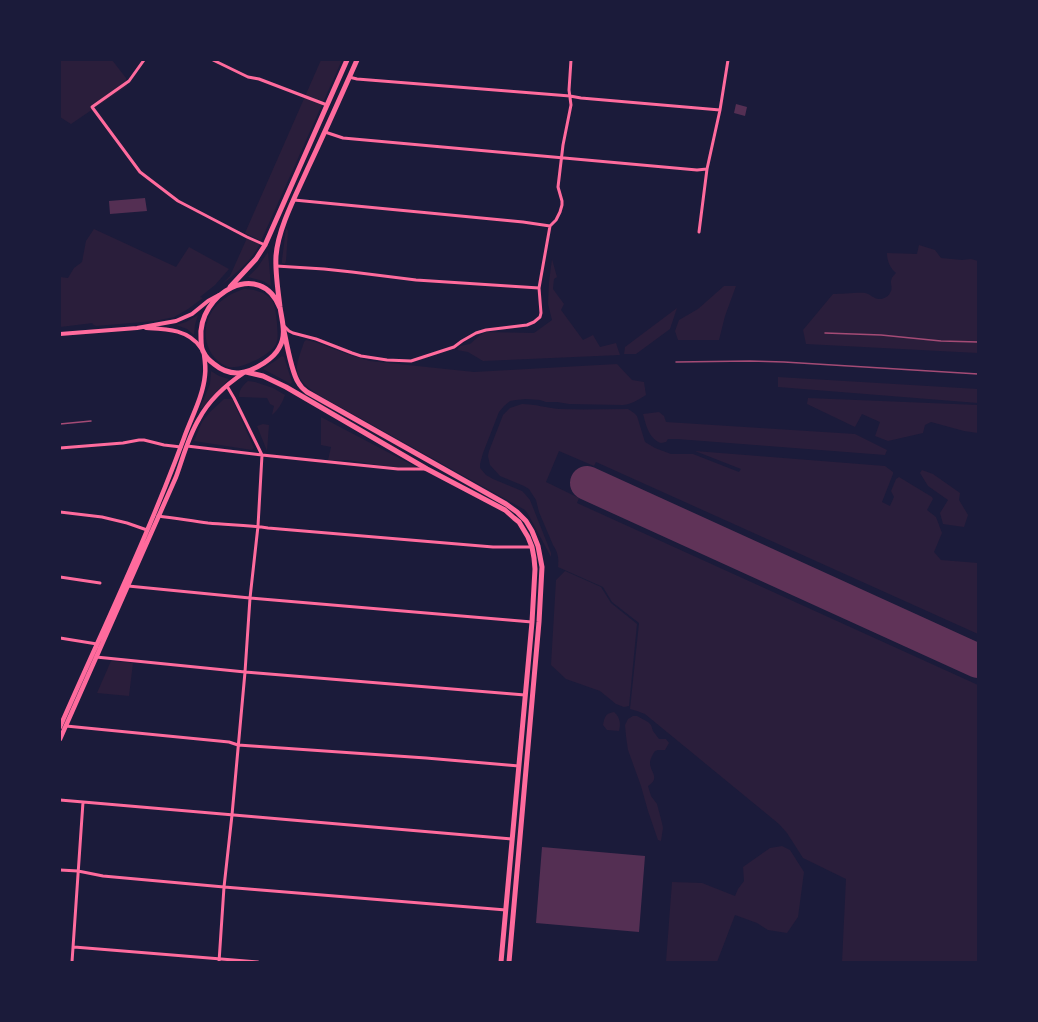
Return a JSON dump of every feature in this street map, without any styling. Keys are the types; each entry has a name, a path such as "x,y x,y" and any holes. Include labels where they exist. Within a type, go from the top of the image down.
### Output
{"main road":[{"path":"228,289 256,259 265,244 347,60"},
{"path":"357,60 294,200 279,238 276,251 276,266 280,308 292,364 298,384 307,392 506,504 526,521 538,546 542,567 539,622 509,962"},
{"path":"60,727 147,530 198,404 204,384 206,367 201,344 200,330 210,305 228,289 236,285 245,284 262,287 267,290 273,295 280,308"},
{"path":"60,739 176,477 198,420 205,408 227,386 245,372 260,366 275,354 282,343 284,326"},
{"path":"204,353 211,362 223,371 234,373 245,372 263,376 280,384 427,469 505,510 519,522 528,537 532,547 535,569 532,622 501,962"},
{"path":"509,874 516,875"}],"street":[{"path":"144,60 129,81 92,107 140,172 178,201 247,237 265,244"},
{"path":"213,60 248,77 259,79 327,105"},
{"path":"284,326 289,331 294,333 316,339 361,356 387,360 412,361 454,347 476,333 486,330 527,326 540,317 539,288 550,226 558,216 562,205 558,187 571,105 569,90 571,60"},
{"path":"699,232 706,169 720,110 728,60"},
{"path":"349,77 365,80 570,96 720,110"},
{"path":"325,132 343,138 443,148 562,157 697,170 706,169"},
{"path":"294,200 523,222 550,226"},
{"path":"276,266 352,272 416,280 539,288"},
{"path":"60,334 137,328 170,322 192,314 208,301 221,294"},
{"path":"137,328 179,331 195,341 204,353"},
{"path":"219,960 224,887 245,672 250,598 258,526 262,455 227,386"},
{"path":"60,448 144,440 180,448"},
{"path":"187,446 398,469 427,469"},
{"path":"60,512 102,516 147,530"},
{"path":"158,516 209,523 493,547 532,547"},
{"path":"60,577 100,583"},
{"path":"128,586 532,622"},
{"path":"60,638 97,644"},
{"path":"96,657 245,672 525,695"},
{"path":"66,726 228,742 238,745 519,766"},
{"path":"60,800 512,839"},
{"path":"72,962 83,802"},
{"path":"60,870 78,871 103,876 224,887 506,910"},
{"path":"74,947 258,962"}],"shaded area":[{"path":"60,60 112,60 126,78 127,86 71,124 60,117"},
{"path":"321,60 342,60 261,241 245,233"},
{"path":"286,228 288,231 285,264 282,263 282,260"},
{"path":"94,229 176,267 189,247 229,269 215,285 200,297 203,298 174,317 155,321 96,326 92,324 93,323 60,327 60,277 68,278 74,268 82,262 86,241"},
{"path":"247,238 260,244 252,257 220,286 230,276"},
{"path":"919,245 935,250 941,258 962,260 971,259 978,261 978,353 806,344 803,330 833,294 862,293 877,299 885,298 892,288 891,281 896,273 889,264 887,253 917,254"},
{"path":"268,252 271,286 263,281 248,277 257,268"},
{"path":"552,259 557,277 554,279 553,289 564,304 561,310 583,340 593,335 600,347 616,343 620,355 483,361 468,352 457,350 460,346 470,344 486,332 534,333 552,320 548,304"},
{"path":"724,286 736,286 725,316 719,340 678,340 675,331 679,320 698,309"},
{"path":"244,289 262,292 272,301 276,312 278,334 276,344 268,353 245,365 238,367 226,366 218,361 208,346 206,329 208,320 212,311 218,304 230,295"},
{"path":"677,308 670,329 636,354 624,354 625,347"},
{"path":"198,315 194,335 187,329 176,325 186,322"},
{"path":"306,340 370,361 474,372 617,364 632,380 644,382 646,395 632,403 623,405 569,404 540,400 516,400 510,401 499,412 483,453 480,468 486,475 493,479 522,491 530,500 551,553 551,557 525,510 307,387 299,378 297,370 299,356"},
{"path":"282,356 284,357 292,382 291,384 263,369"},
{"path":"211,371 219,376 229,379 202,408 200,408 210,384"},
{"path":"778,377 978,389 978,403 778,387"},
{"path":"248,381 273,388 285,395 280,406 272,415 274,406 270,404 267,398 239,397 241,388"},
{"path":"808,398 978,405 978,433 964,431 931,422 925,425 923,433 888,441 875,436 880,422 862,414 855,427 807,404"},
{"path":"224,399 232,399 254,448 252,450 194,441 202,422"},
{"path":"522,404 559,409 628,409 637,416 645,442 655,448 671,454 693,454 739,472 741,469 695,451 885,466 893,472 893,474 882,502 890,506 894,497 891,491 896,479 899,477 932,497 933,499 927,510 936,517 942,533 934,552 941,560 978,563 978,634 596,462 594,466 559,451 546,482 579,498 577,503 978,685 978,962 842,962 846,879 803,858 787,833 779,824 645,714 630,709 639,623 612,602 603,587 558,567 557,553 539,512 536,500 529,489 500,476 490,465 488,456 489,451 503,415 510,408"},
{"path":"659,412 664,416 666,422 855,434 887,450 885,455 677,439 668,439 666,442 661,443 651,435 643,414"},
{"path":"321,417 416,467 415,471 347,460 328,460 331,447 321,445"},
{"path":"263,424 269,425 267,451 257,426"},
{"path":"922,470 933,474 960,493 959,500 968,515 964,527 943,524 940,513 948,500 928,486 920,473"},
{"path":"565,571 601,587 611,603 637,624 629,706 624,707 616,704 600,691 566,679 551,665 556,580"},
{"path":"111,661 133,663 129,696 97,693"},
{"path":"614,712 620,721 619,731 607,730 603,725 606,716"},
{"path":"633,716 637,716 648,722 659,739 666,739 669,743 665,750 655,751 650,760 654,780 648,786 651,796 657,804 662,823 663,828 661,841 658,840 628,750 625,725 628,719"},
{"path":"782,846 790,850 804,872 798,917 787,933 768,930 757,923 735,915 717,962 666,962 672,882 702,883 735,896 744,881 743,867 770,848"}],"building":[{"path":"736,104 747,107 745,116 734,113"},
{"path":"145,198 147,211 110,214 109,201"},
{"path":"542,847 645,856 639,932 536,923"}],"runway":[{"path":"587,483 978,661"}],"railway":[{"path":"825,333 881,335 941,341 978,342"},
{"path":"676,362 784,362 978,374"},
{"path":"60,424 91,421"}]}
